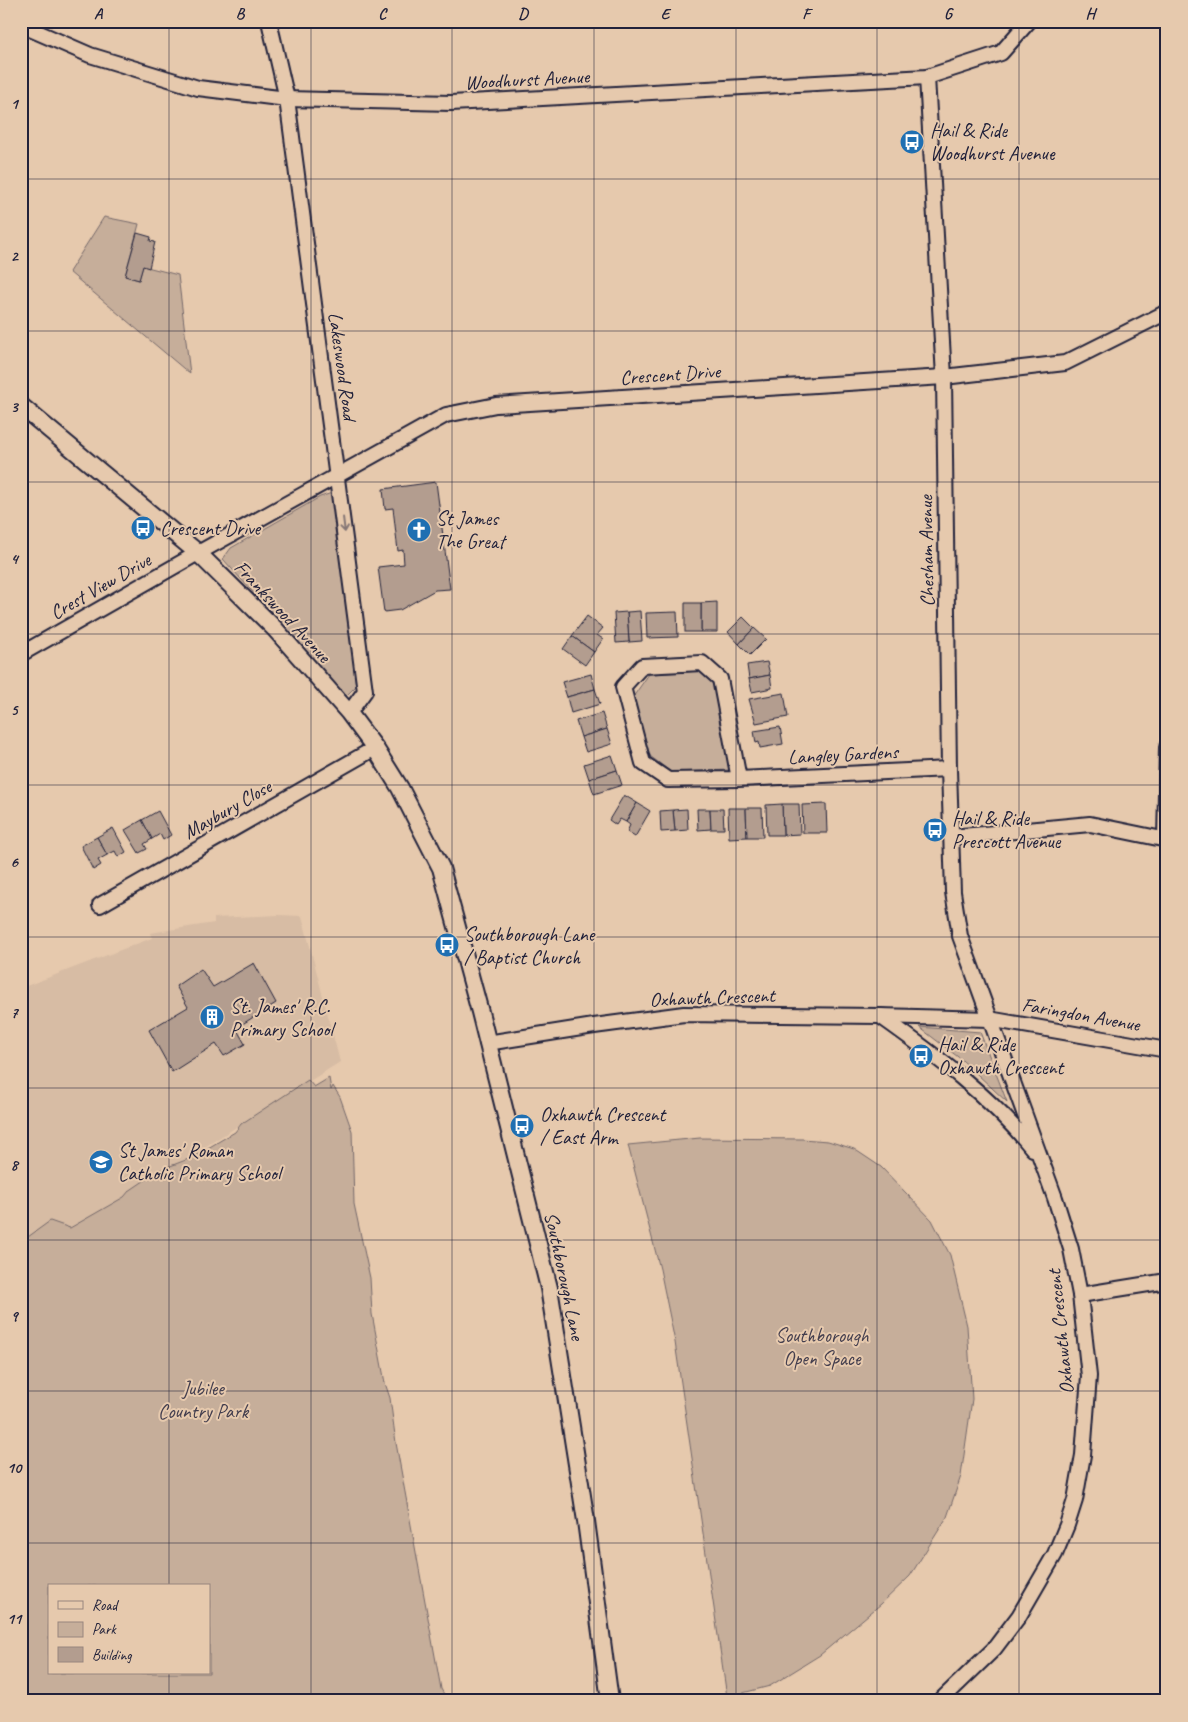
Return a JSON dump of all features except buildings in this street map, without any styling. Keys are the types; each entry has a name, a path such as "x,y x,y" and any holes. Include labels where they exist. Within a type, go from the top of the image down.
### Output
{"street":[{"name":"Lakeswood Road","path":"270,21 286,98 365,691 349,713"},
{"name":"Woodhurst Avenue","path":"21,25 90,55 198,88 286,98 451,103 927,77 1001,53 1029,21"},
{"name":"Chesham Avenue","path":"927,77 944,377 949,769 953,892 960,936 989,1019"},
{"name":"Crescent Drive","path":"198,553 446,415 496,405 944,377 1065,363 1163,314 1167,310"},
{"name":"Frankswood Avenue","path":"21,406 198,553 275,630 349,713 374,748 400,788 441,868"},
{"name":"Crest View Drive","path":"21,654 198,553"},
{"name":"Langley Gardens","path":"739,779 720,679 702,663 642,666 623,687 643,763 668,780 739,779 949,769"},
{"path":"952,837 1090,824 1166,840 1167,747"},
{"name":"Maybury Close","path":"100,905 374,748"},
{"name":"Southborough Lane","path":"441,868 550,1288 586,1521 610,1701"},
{"name":"Oxhawth Crescent","path":"487,1043 684,1014 989,1019 1041,1160 1071,1249 1080,1295 1088,1376 1087,1419 1075,1500 1055,1554 1019,1616 994,1649 940,1701"},
{"name":"Oxhawth Crescent","path":"880,1016 922,1046 976,1090 1020,1133 1041,1160"},
{"name":"Faringdon Avenue","path":"989,1019 1167,1050"},
{"path":"1080,1295 1167,1281"}],"shaded area":[{"name":"St James' Roman Catholic Primary School","path":"278,915 302,916 340,1062 21,1262 21,988 152,938 150,933 214,923 214,918"}],"green space":[{"path":"104,217 139,224 125,276 139,280 143,266 178,275 190,374 69,272"},
{"path":"335,492 356,686 346,696 223,559 231,548 320,497"},
{"path":"702,671 716,687 729,770 671,772 650,756 633,697 649,674"},
{"path":"919,1027 980,1032 1007,1102 962,1060"},
{"name":"Jubilee Country Park","path":"329,1078 331,1090 333,1086 340,1097 352,1131 354,1204 370,1278 372,1314 385,1383 390,1398 396,1443 441,1689 448,1701 21,1701 21,1242 50,1221 70,1228 124,1197 129,1191 160,1170 191,1158 235,1132 241,1124 308,1080 314,1087"},
{"name":"Southborough Open Space","path":"700,1138 828,1141 854,1149 881,1167 932,1220 950,1255 967,1326 972,1399 961,1476 947,1517 910,1576 881,1604 820,1655 770,1686 727,1697 675,1342 660,1269 628,1145"}],"place":[{"name":"Hail & Ride Woodhurst Avenue","path":"912,142"},
{"name":"Crescent Drive","path":"143,528"},
{"name":"St James The Great","path":"419,530"},
{"name":"Hail & Ride Prescott Avenue","path":"935,830"},
{"name":"Southborough Lane / Baptist Church","path":"447,945"},
{"name":"St. James' R.C. Primary School","path":"212,1017"},
{"name":"Hail & Ride Oxhawth Crescent","path":"921,1056"},
{"name":"Oxhawth Crescent / East Arm","path":"522,1126"},
{"name":"St James' Roman Catholic Primary School","path":"101,1162"}]}
